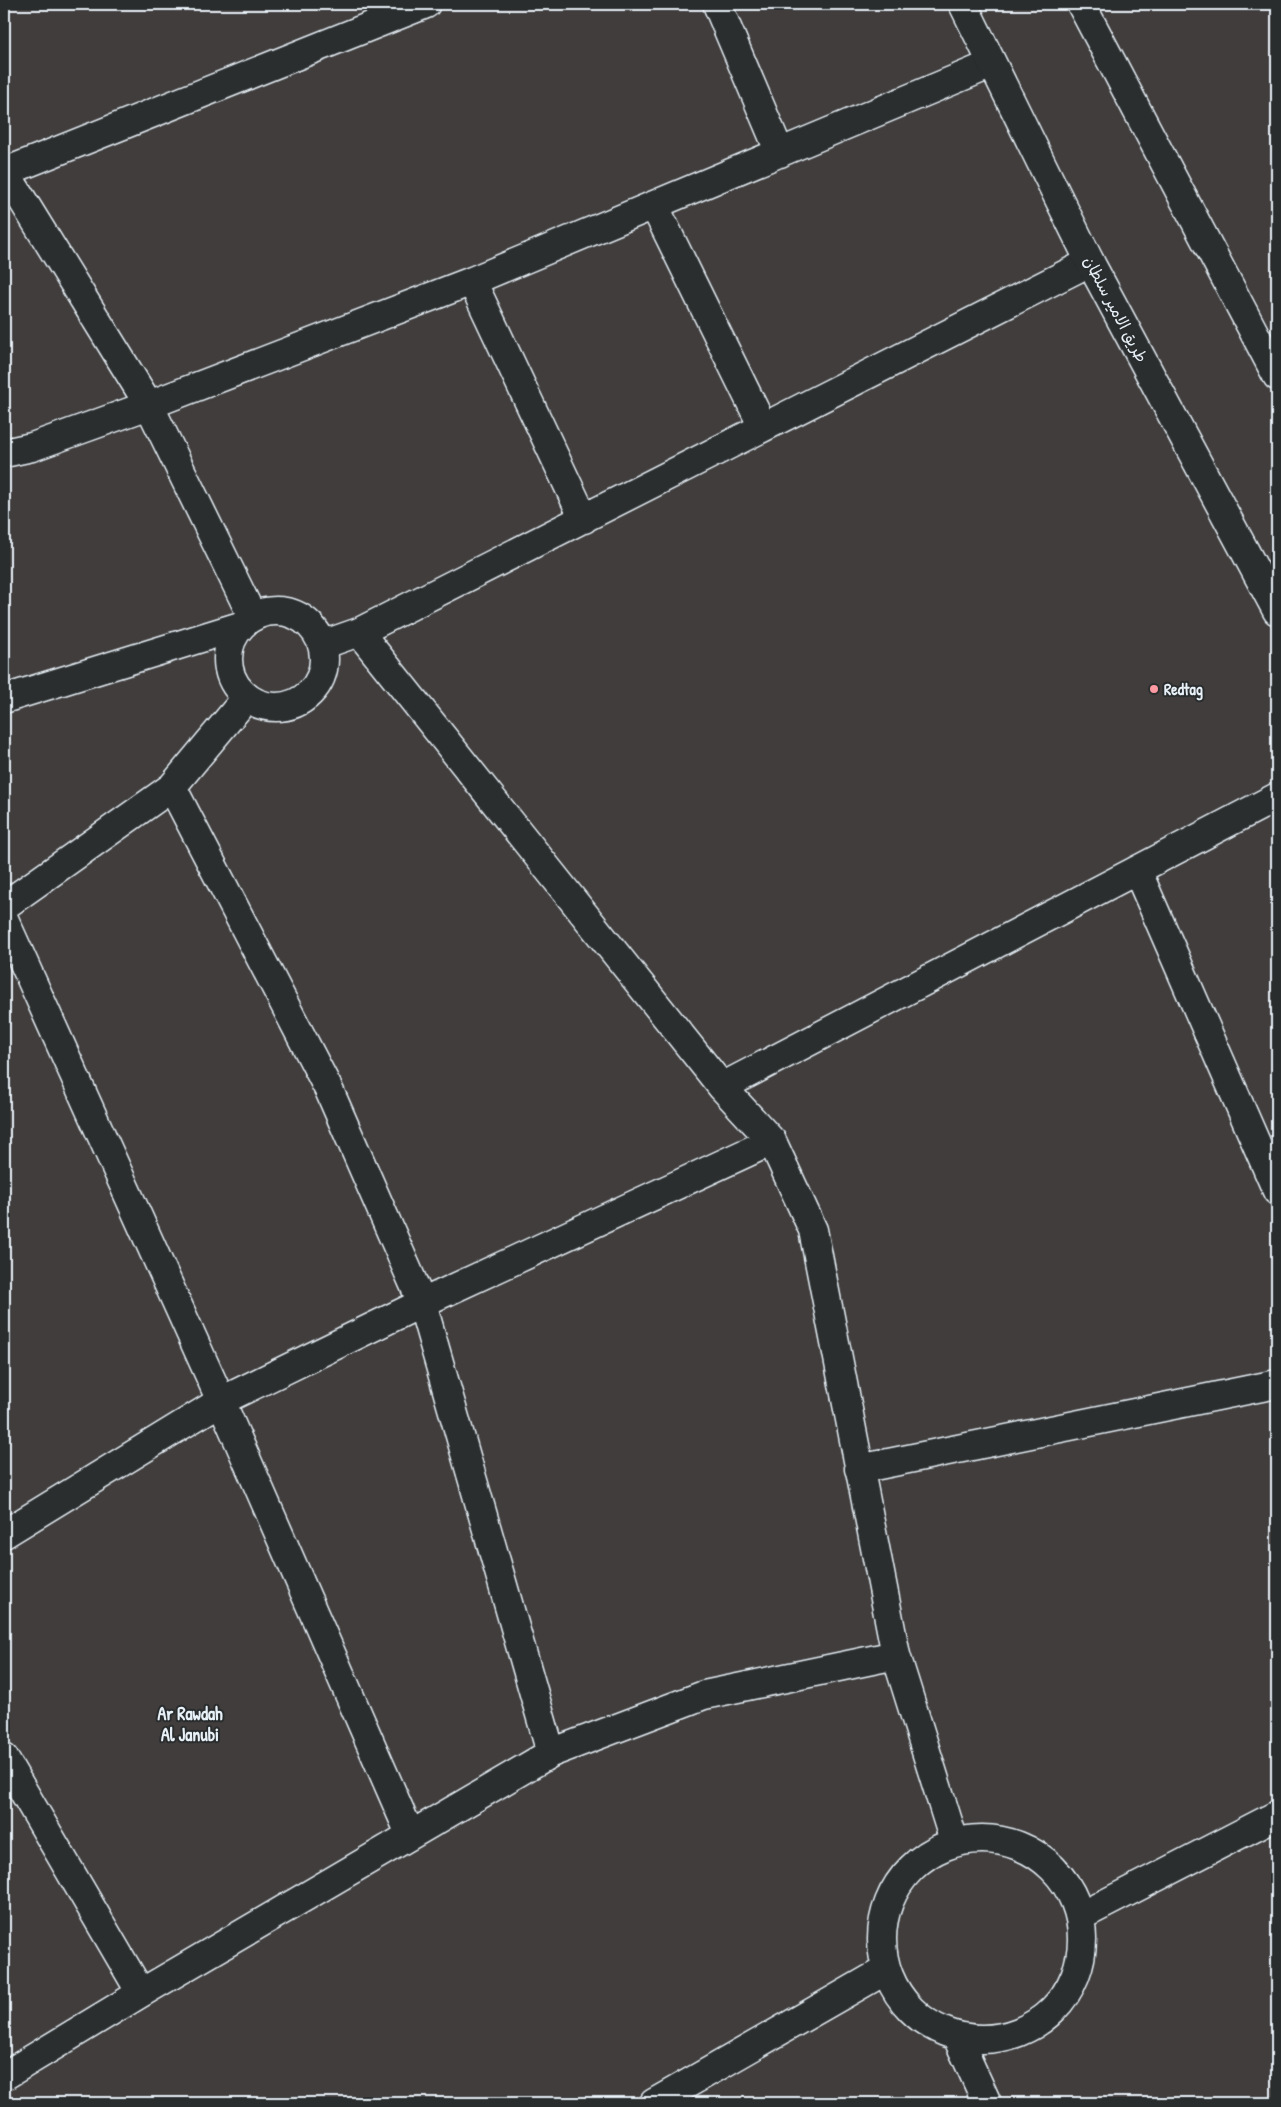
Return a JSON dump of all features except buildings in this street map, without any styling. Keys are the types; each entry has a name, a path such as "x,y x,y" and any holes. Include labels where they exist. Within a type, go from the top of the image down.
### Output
{"street":[{"path":"246,621 148,405 4,171 426,4"},
{"path":"717,4 780,153"},
{"name":"طريق الامير سلطان","path":"963,4 1090,262 1277,611"},
{"path":"1081,4 1277,376"},
{"path":"4,454 32,447 148,405 472,280 992,64"},
{"path":"654,205 763,427"},
{"path":"322,645 359,632 1090,262"},
{"path":"472,280 584,518"},
{"path":"4,699 246,621 267,611 284,610 299,615 311,625 320,638 325,654 324,670 318,685 307,697 292,705 277,707 261,704 247,697 236,685 230,671 228,655 232,639 246,621"},
{"path":"359,632 722,1087 772,1141 813,1230 896,1655 954,1841"},
{"path":"4,906 172,787 247,697"},
{"path":"172,787 329,1090 422,1303 551,1753"},
{"path":"722,1087 1277,797"},
{"path":"1137,870 1277,1191"},
{"path":"4,919 221,1401 410,1834"},
{"path":"4,1534 221,1401 422,1303 772,1141"},
{"path":"859,1470 1277,1384"},
{"path":"4,2076 141,1992 551,1753 704,1694 896,1655"},
{"path":"4,1758 141,1992"},
{"path":"1080,1916 1276,1819"},
{"path":"986,1838 1018,1844 1047,1861 1068,1886 1080,1916 1082,1951 1073,1984 1053,2012 1024,2031 991,2040 957,2037 926,2023 902,2000 886,1970 881,1938 886,1906 901,1877 925,1855 954,1841 986,1838"},
{"path":"654,2103 886,1970"},
{"path":"957,2037 987,2103"}],"place":[{"name":"Redtag","path":"1154,689"}],"district":[{"name":"Ar Rawdah Al Janubi","path":"190,1724"}]}
